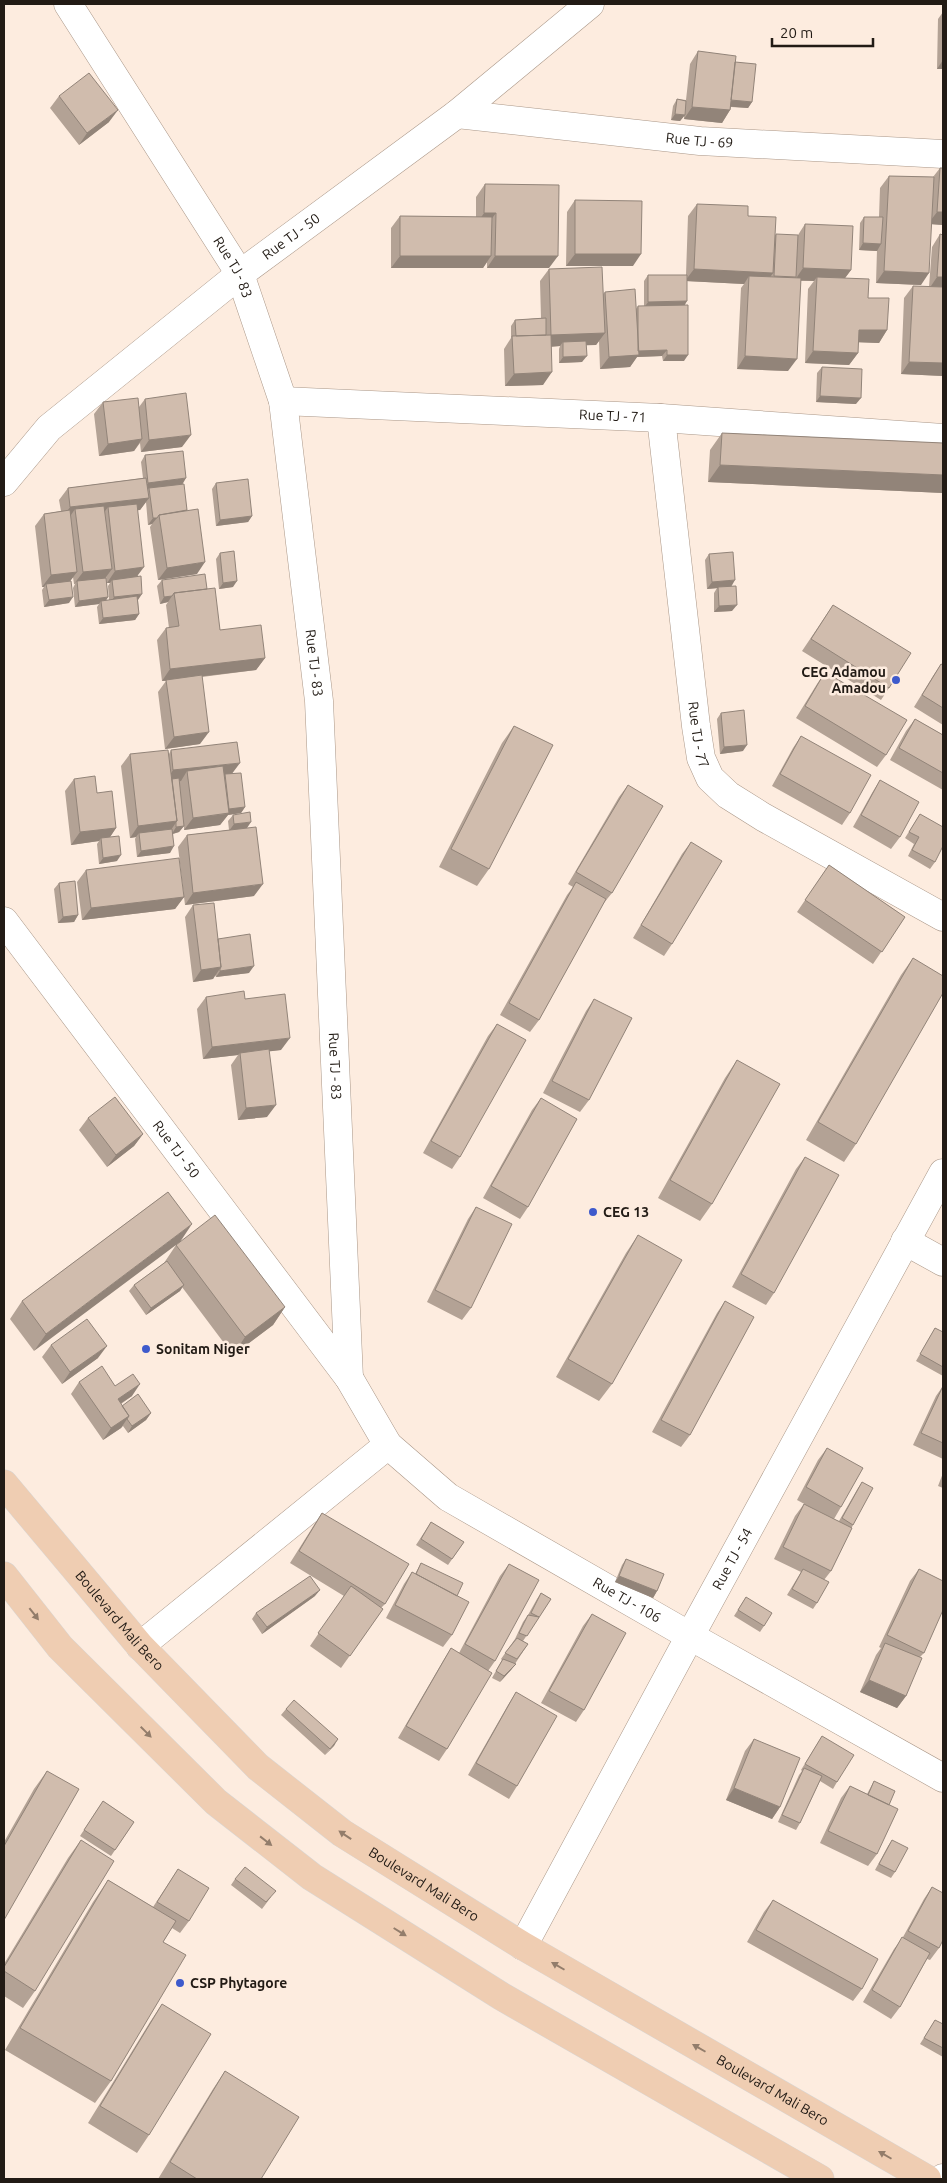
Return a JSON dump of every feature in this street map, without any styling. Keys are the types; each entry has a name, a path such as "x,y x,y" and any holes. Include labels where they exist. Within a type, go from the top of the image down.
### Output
{"main road":[{"name":"Boulevard Mali Bero","path":"4,1484 140,1646 258,1767 342,1833 523,1946 927,2179"},
{"path":"4,1576 60,1647 216,1802 312,1877 501,1996 820,2179"}],"street":[{"name":"Rue TJ - 83","path":"68,4 240,274 283,401 318,701 349,1378"},
{"name":"Rue TJ - 50","path":"4,482 49,428 240,274 456,114 590,4"},
{"name":"Rue TJ - 69","path":"456,114 700,141 943,154"},
{"name":"Rue TJ - 71","path":"283,401 660,418 943,438"},
{"name":"Rue TJ - 77","path":"660,418 696,726 701,758 710,778 728,795 763,817 943,917"},
{"name":"Rue TJ - 50","path":"4,922 349,1378"},
{"name":"Rue TJ - 54","path":"523,1946 943,1173"},
{"path":"905,1241 943,1262"},
{"name":"Rue TJ - 106","path":"349,1378 388,1445 448,1497 943,1778"},
{"path":"140,1646 388,1445"}],"building":[{"path":"698,51 736,56 730,110 692,107"},
{"path":"735,62 756,64 752,102 731,100"},
{"path":"89,73 118,110 87,133 59,96"},
{"path":"677,99 686,101 685,115 675,114"},
{"path":"940,168 943,168 943,212 937,212"},
{"path":"889,176 934,177 929,273 884,271"},
{"path":"485,184 559,185 558,256 495,256 496,213 484,213"},
{"path":"575,200 642,201 641,254 575,254"},
{"path":"697,204 748,206 748,216 776,217 773,273 694,269"},
{"path":"400,216 492,217 491,256 400,256"},
{"path":"864,217 883,217 881,244 863,243"},
{"path":"805,224 853,226 851,270 803,268"},
{"path":"776,234 798,235 796,277 774,276"},
{"path":"940,234 943,235 943,277 937,277"},
{"path":"602,267 605,333 551,335 549,269"},
{"path":"648,275 687,275 687,301 648,302"},
{"path":"749,276 801,278 797,359 745,356"},
{"path":"817,277 869,279 868,298 889,298 887,330 859,330 858,353 813,351"},
{"path":"913,286 943,287 943,363 909,362"},
{"path":"635,289 639,355 609,357 605,292"},
{"path":"688,305 688,355 667,355 667,350 638,351 638,306"},
{"path":"546,318 546,335 516,336 515,320"},
{"path":"551,335 552,372 514,374 512,336"},
{"path":"586,341 587,356 563,357 563,342"},
{"path":"822,367 862,369 861,398 820,396"},
{"path":"186,393 191,435 149,440 145,399"},
{"path":"138,398 142,439 108,444 103,402"},
{"path":"722,433 943,443 943,475 720,465"},
{"path":"183,451 186,478 148,483 145,455"},
{"path":"146,478 149,498 70,507 68,488"},
{"path":"248,479 252,516 220,520 216,483"},
{"path":"184,484 187,510 159,515 157,518 153,518 149,488"},
{"path":"137,504 144,567 115,571 108,507"},
{"path":"104,506 112,569 83,572 75,509"},
{"path":"198,509 205,562 167,568 159,515"},
{"path":"70,510 77,572 51,575 44,514"},
{"path":"234,551 237,581 223,583 220,553"},
{"path":"733,552 735,580 712,582 709,554"},
{"path":"205,574 207,589 174,593 172,596 164,597 162,580"},
{"path":"141,576 142,594 114,597 112,580"},
{"path":"106,578 108,597 79,601 77,581"},
{"path":"71,581 73,597 49,600 46,584"},
{"path":"736,586 737,605 719,606 718,587"},
{"path":"215,588 220,630 261,625 265,658 170,669 166,628 179,626 174,593"},
{"path":"137,596 139,614 103,618 101,601"},
{"path":"833,605 911,653 889,688 811,639"},
{"path":"941,664 943,665 943,708 922,695"},
{"path":"825,672 907,720 886,755 805,706"},
{"path":"202,675 209,732 174,737 166,680"},
{"path":"744,710 747,745 724,747 721,713"},
{"path":"915,719 943,735 943,773 899,748"},
{"path":"514,726 553,745 489,869 451,849"},
{"path":"801,736 871,775 850,813 780,774"},
{"path":"237,742 240,763 173,770 171,750"},
{"path":"168,750 177,821 138,826 130,754"},
{"path":"223,766 229,813 193,818 187,771"},
{"path":"241,773 245,807 229,809 225,774"},
{"path":"95,776 97,793 112,791 116,828 80,832 74,779"},
{"path":"179,778 184,826 176,827 172,779"},
{"path":"880,780 919,802 900,837 861,815"},
{"path":"628,785 663,806 612,893 576,872"},
{"path":"250,812 251,822 234,824 233,815"},
{"path":"920,814 943,827 943,846 935,862 912,850 919,837 909,832"},
{"path":"256,827 263,884 193,893 187,835"},
{"path":"172,829 174,846 141,851 139,833"},
{"path":"119,836 121,855 103,858 101,838"},
{"path":"691,842 722,861 672,944 641,925"},
{"path":"179,858 184,897 91,908 86,870"},
{"path":"829,865 905,917 882,952 805,900"},
{"path":"75,881 78,915 63,917 59,883"},
{"path":"576,882 606,899 539,1020 509,1003"},
{"path":"214,903 221,967 201,970 193,905"},
{"path":"250,934 254,966 220,971 218,939"},
{"path":"913,958 943,976 943,993 856,1144 818,1122"},
{"path":"244,991 245,999 285,994 290,1038 212,1047 206,997"},
{"path":"594,999 632,1018 589,1100 552,1081"},
{"path":"497,1024 526,1040 460,1157 431,1141"},
{"path":"269,1049 276,1105 246,1108 240,1053"},
{"path":"737,1060 780,1084 712,1204 670,1180"},
{"path":"115,1097 143,1134 116,1155 88,1118"},
{"path":"541,1098 577,1119 528,1207 491,1186"},
{"path":"805,1157 839,1175 774,1293 741,1274"},
{"path":"168,1192 192,1224 46,1334 22,1301"},
{"path":"476,1207 512,1224 471,1308 435,1290"},
{"path":"215,1215 285,1307 245,1337 176,1245"},
{"path":"638,1235 682,1260 612,1384 568,1359"},
{"path":"167,1261 184,1285 151,1308 134,1285"},
{"path":"725,1301 754,1317 690,1435 661,1420"},
{"path":"87,1319 107,1346 70,1372 51,1345"},
{"path":"935,1328 943,1332 943,1367 920,1354"},
{"path":"102,1366 115,1386 133,1374 140,1384 118,1399 129,1416 111,1428 79,1382"},
{"path":"943,1386 943,1443 921,1433"},
{"path":"138,1394 151,1413 132,1426 127,1419 129,1416 122,1406"},
{"path":"827,1448 863,1468 841,1507 806,1487"},
{"path":"862,1482 873,1488 853,1525 842,1518"},
{"path":"804,1504 852,1528 831,1571 783,1547"},
{"path":"322,1513 409,1564 385,1604 299,1551"},
{"path":"431,1522 464,1542 452,1559 421,1539"},
{"path":"626,1559 664,1574 657,1591 619,1576"},
{"path":"421,1563 463,1583 457,1596 416,1574"},
{"path":"509,1564 539,1580 495,1661 465,1644"},
{"path":"803,1569 829,1582 817,1603 792,1589"},
{"path":"919,1569 943,1581 943,1610 924,1653 887,1635"},
{"path":"412,1572 469,1602 452,1635 395,1605"},
{"path":"310,1576 320,1590 267,1627 256,1613"},
{"path":"351,1586 383,1609 350,1656 318,1633"},
{"path":"541,1593 551,1599 527,1636 519,1633 528,1615 539,1617 531,1613"},
{"path":"746,1597 772,1613 764,1626 738,1610"},
{"path":"592,1614 626,1633 584,1710 549,1691"},
{"path":"517,1638 528,1644 517,1659 505,1653"},
{"path":"885,1643 922,1658 906,1696 869,1680"},
{"path":"451,1648 492,1673 447,1749 406,1726"},
{"path":"503,1659 516,1664 504,1676 496,1671"},
{"path":"516,1692 557,1716 517,1786 476,1763"},
{"path":"294,1700 338,1739 330,1749 286,1709"},
{"path":"822,1736 854,1755 837,1782 805,1764"},
{"path":"754,1739 800,1758 780,1807 734,1788"},
{"path":"804,1768 822,1776 800,1823 782,1815"},
{"path":"47,1771 79,1789 4,1920 4,1846"},
{"path":"874,1781 895,1791 889,1805 868,1795"},
{"path":"850,1786 898,1809 877,1854 828,1831"},
{"path":"103,1801 134,1822 115,1850 84,1830"},
{"path":"81,1840 114,1861 35,1991 4,1971 4,1967"},
{"path":"892,1840 908,1848 895,1872 879,1864"},
{"path":"245,1867 276,1891 266,1902 235,1879"},
{"path":"178,1869 209,1888 189,1921 157,1902"},
{"path":"108,1880 176,1921 163,1942 186,1955 111,2081 20,2028"},
{"path":"932,1887 943,1893 943,1940 939,1948 908,1931"},
{"path":"773,1900 878,1959 862,1989 756,1930"},
{"path":"902,1937 930,1953 900,2007 872,1990"},
{"path":"162,2004 211,2034 149,2135 100,2106"},
{"path":"935,2020 943,2024 943,2048 924,2038"},
{"path":"225,2071 299,2117 261,2179 197,2179 170,2162"}],"place":[{"name":"CEG Adamou Amadou","path":"896,680"},
{"name":"CEG 13","path":"593,1212"},
{"name":"Sonitam Niger","path":"146,1349"},
{"name":"CSP Phytagore","path":"180,1983"}]}
